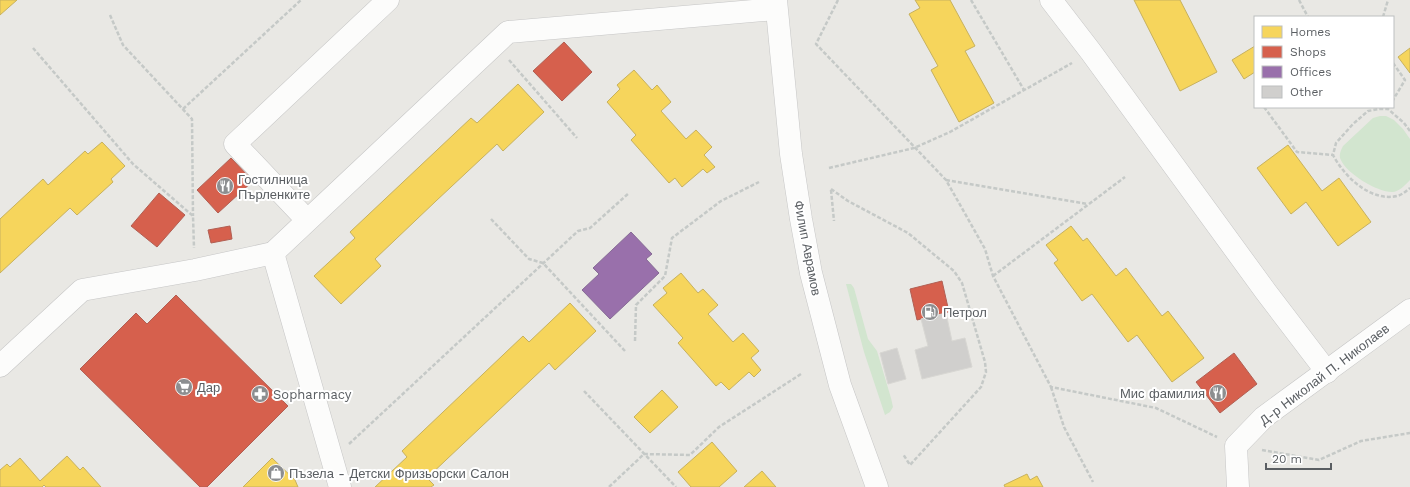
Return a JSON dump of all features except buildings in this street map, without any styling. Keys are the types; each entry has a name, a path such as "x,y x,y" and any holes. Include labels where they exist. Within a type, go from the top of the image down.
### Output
{"street":[{"path":"307,220 235,144 388,0"},
{"path":"1051,0 1091,52 1261,286 1327,372"},
{"path":"0,366 82,290 195,270 273,253 508,32 776,5"},
{"name":"Филип Аврамов","path":"776,5 791,154 811,273 840,385 877,487"},
{"path":"273,253 340,487"},
{"name":"Д-р Николай П. Николаев","path":"1236,446 1264,417 1410,310"},
{"path":"1236,446 1238,487"}],"path":[{"path":"183,109 301,0"},
{"path":"838,0 816,44 946,180 985,248 993,276 1051,387 1064,428 1093,482"},
{"path":"971,0 1024,90"},
{"path":"1299,0 1307,16"},
{"path":"1383,16 1388,0"},
{"path":"110,16 123,45 192,119 195,270"},
{"path":"495,44 577,138"},
{"path":"33,48 133,164 193,216"},
{"path":"829,168 914,148 950,132 1091,52"},
{"path":"1394,64 1405,80 1394,98"},
{"path":"1265,108 1297,152 1333,155"},
{"path":"1410,131 1388,108 1368,111 1353,124 1336,143 1333,155 1344,173 1360,187 1374,193 1385,197 1398,196 1410,188"},
{"path":"993,276 1125,177"},
{"path":"946,180 1088,204"},
{"path":"635,341 636,305 665,276 672,238 721,201 759,182"},
{"path":"834,221 831,189 848,201 908,232 954,271 962,283 985,362 986,372 981,387 910,465 903,454"},
{"path":"332,460 578,231 590,228 629,193"},
{"path":"491,219 529,259 543,263 625,351"},
{"path":"610,487 644,454 690,455 719,427 802,374"},
{"path":"1051,387 1156,408 1236,446 1319,460 1361,442 1410,433"},
{"path":"584,391 676,487"}],"green space":[{"path":"1386,116 1394,120 1410,139 1410,180 1402,188 1395,192 1378,189 1362,181 1348,170 1340,158 1343,146 1373,118"},
{"path":"846,284 851,284 854,288 868,339 877,351 891,398 893,407 890,412 885,415 864,352"}],"place":[{"name":"Гостилница Пърленките","path":"225,186"},
{"name":"Петрол","path":"930,312"},
{"name":"Дар","path":"184,387"},
{"name":"Мис фамилия","path":"1218,393"},
{"name":"Sopharmacy","path":"260,394"},
{"name":"Пъзела - Детски Фризьорски Салон","path":"276,473"}]}
